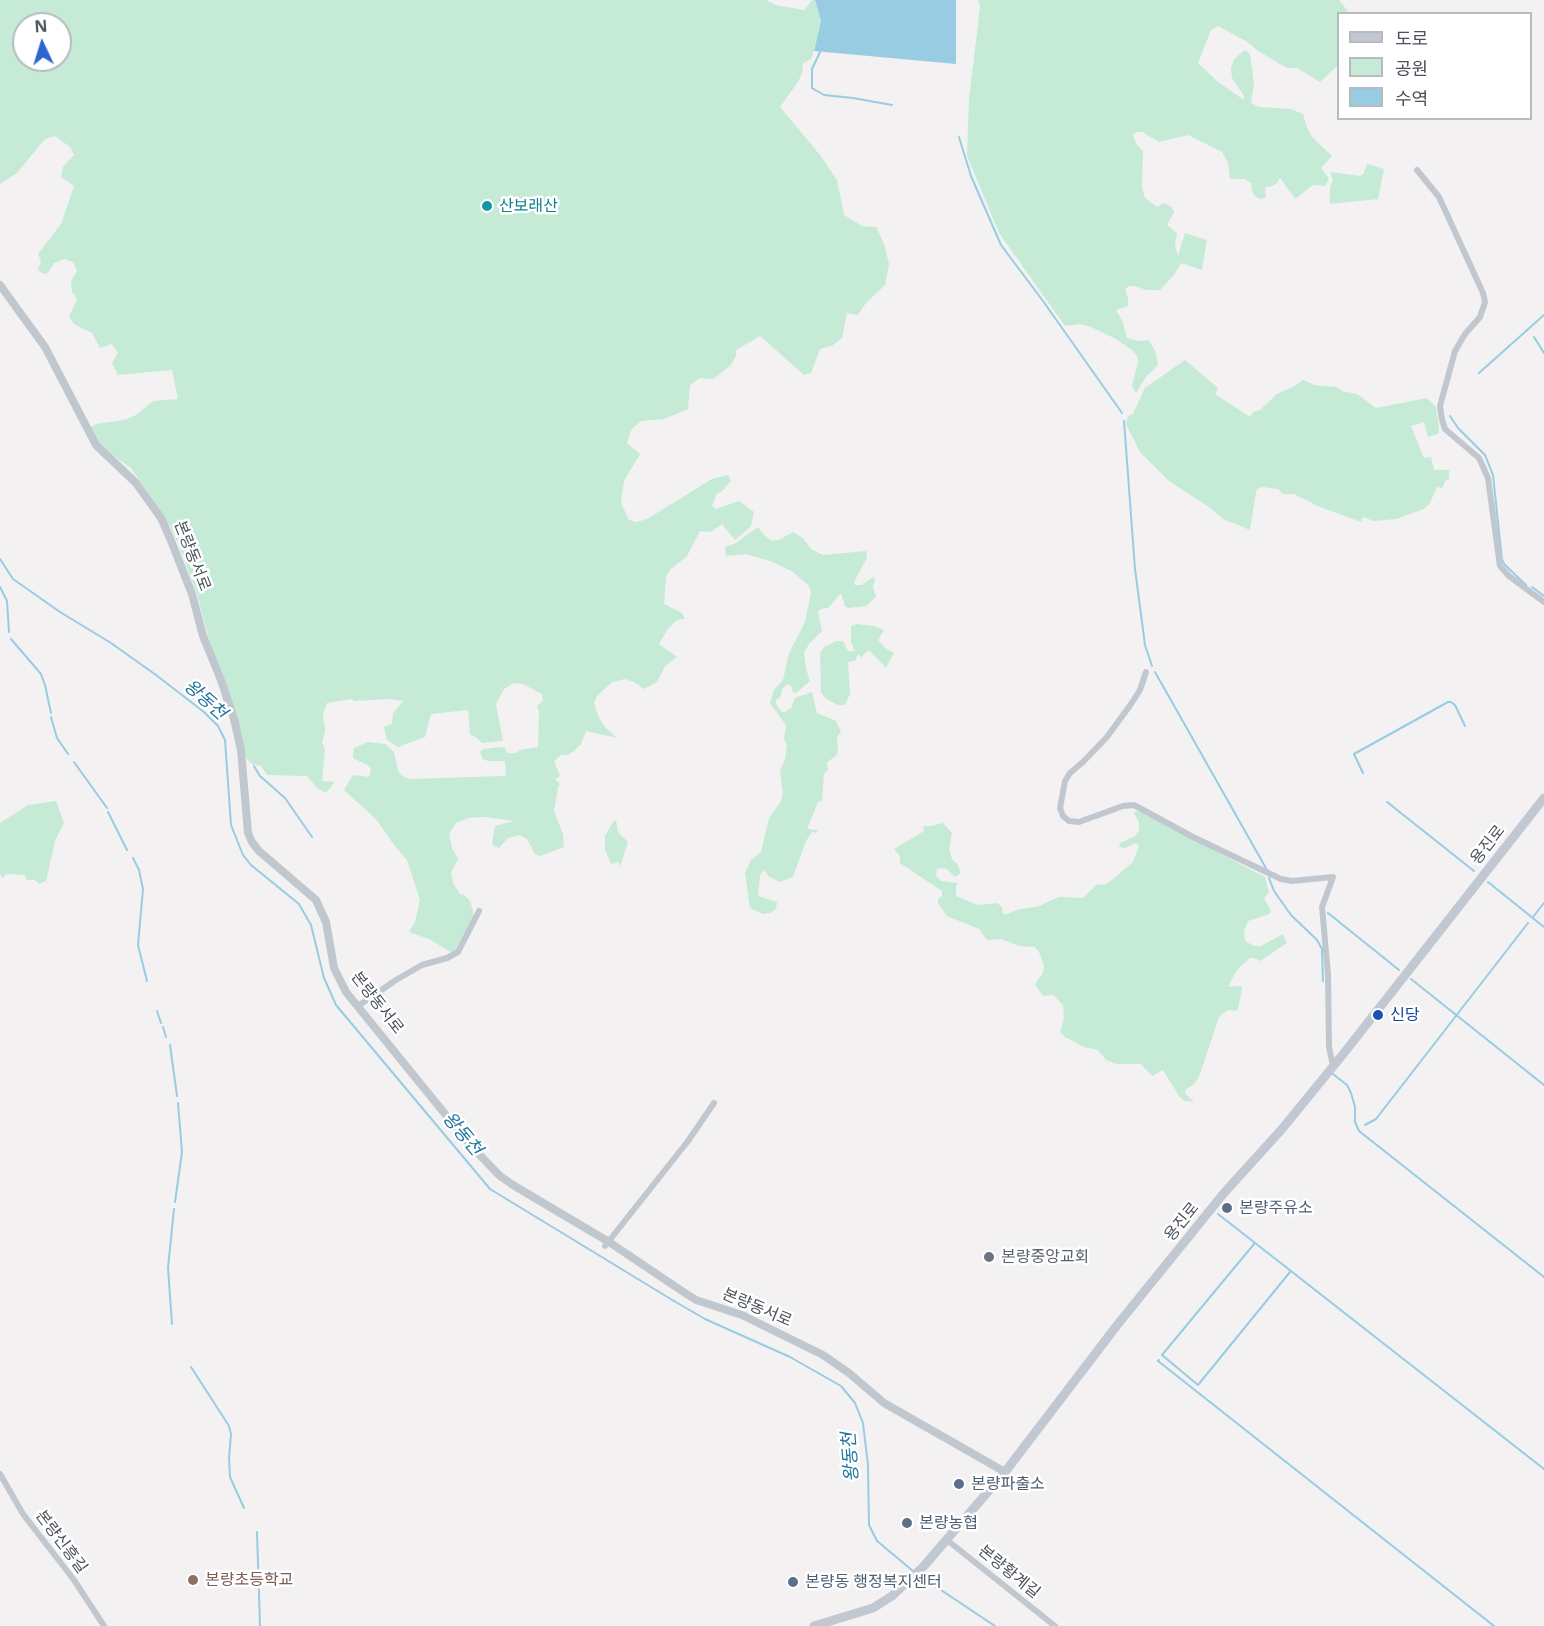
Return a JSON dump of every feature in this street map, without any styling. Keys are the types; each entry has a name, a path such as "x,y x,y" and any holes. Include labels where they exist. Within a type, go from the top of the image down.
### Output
{"main road":[{"name":"용진로","path":"814,1626 873,1608 892,1596 913,1578 947,1540 1005,1472 1139,1298 1224,1193 1282,1129 1334,1066 1544,798"}],"street":[{"path":"1417,170 1439,196 1483,293 1485,303 1480,318 1465,334 1455,351 1440,406 1442,420 1445,429 1479,458 1488,478 1500,566 1509,576 1544,602"},
{"name":"본량동서로","path":"0,285 45,347 96,445 129,474 161,518 182,568 203,636 234,719 242,760 248,833 259,851 316,900 326,922 334,968 346,992 471,1146 513,1185 696,1300 742,1315 824,1355 884,1403 1005,1472"},
{"path":"1146,672 1140,690 1107,737 1070,773 1065,781 1060,808 1063,816 1070,821 1079,822 1123,806 1134,805 1193,837 1281,879 1292,881 1333,877 1322,907 1329,974 1329,1047 1334,1066"},
{"path":"358,1006 396,980 422,966 458,952 479,911"},
{"path":"607,1244 688,1141 714,1103"},
{"name":"본량신흥길","path":"0,1474 23,1514 74,1580 104,1626"},
{"name":"본량황계길","path":"947,1540 1054,1626"}],"green space":[{"path":"0,0 766,0 776,5 804,10 812,0 815,0 821,21 812,58 802,64 803,71 798,82 780,107 820,155 837,180 844,215 862,226 876,227 884,244 889,264 885,285 866,303 858,315 847,313 842,338 833,345 820,349 811,373 804,375 760,336 736,350 736,356 731,365 713,379 700,378 690,385 688,409 664,419 641,421 631,430 627,443 640,454 624,481 621,503 629,520 637,522 647,519 712,479 728,475 731,481 721,492 717,493 712,506 716,509 739,501 754,512 751,526 735,540 722,524 711,532 700,531 687,556 666,576 664,604 682,613 685,619 677,620 659,644 677,657 665,666 657,682 644,689 625,679 612,682 597,696 594,703 599,718 617,738 586,731 581,744 574,751 568,755 561,755 554,761 560,776 555,779 560,784 554,811 563,834 564,847 540,856 535,854 527,839 519,835 508,838 499,848 492,843 495,826 514,821 486,817 468,818 456,823 449,834 452,848 458,859 451,873 454,885 460,894 470,901 473,917 455,951 451,952 429,939 409,932 415,922 420,900 407,860 376,819 344,790 353,775 369,777 371,770 369,766 353,758 354,748 368,742 385,744 394,752 398,771 402,776 410,779 503,776 506,775 505,761 488,761 483,759 480,752 483,749 500,747 505,748 507,753 516,753 520,750 538,747 539,711 537,706 543,701 542,694 523,684 514,683 504,689 496,704 503,741 482,743 470,734 468,710 431,714 425,737 398,747 387,740 384,727 392,724 393,713 403,701 390,699 354,701 352,699 327,703 323,714 325,731 322,743 325,749 322,781 335,782 326,793 317,788 307,776 267,775 261,766 252,764 246,758 225,679 211,648 197,594 175,536 131,468 112,455 97,440 90,428 96,424 124,420 136,415 153,401 178,399 172,370 118,375 112,363 118,353 112,344 100,348 92,333 74,324 69,317 77,299 72,292 71,281 77,271 73,262 64,259 54,263 48,273 43,274 38,270 41,261 38,254 61,224 74,186 61,177 63,167 74,155 70,147 55,136 45,139 17,173 0,184"},
{"path":"978,0 1339,0 1347,10 1348,12 1337,12 1337,66 1320,82 1297,68 1287,68 1218,26 1211,30 1198,63 1218,82 1244,100 1244,96 1232,78 1231,68 1234,59 1245,50 1250,54 1254,84 1251,103 1259,107 1291,109 1303,114 1312,137 1332,156 1321,168 1329,178 1325,186 1313,185 1295,199 1280,178 1277,183 1265,187 1266,197 1261,199 1252,192 1251,183 1244,179 1230,179 1228,163 1222,152 1188,135 1159,142 1142,132 1136,132 1133,136 1143,151 1142,187 1145,198 1157,207 1164,203 1172,207 1174,212 1167,225 1177,233 1175,245 1178,256 1185,233 1207,240 1202,270 1181,263 1174,275 1160,290 1147,290 1134,286 1125,289 1128,306 1116,310 1122,320 1127,338 1138,341 1149,340 1156,353 1158,365 1146,377 1136,393 1132,386 1138,362 1137,356 1116,339 1091,327 1080,324 1065,326 999,233 967,156 969,99 980,7"},
{"path":"1367,164 1384,169 1378,199 1330,204 1330,187 1333,180 1330,172 1360,176"},
{"path":"1185,360 1218,388 1215,394 1250,417 1253,412 1260,410 1277,394 1303,380 1314,385 1337,387 1342,391 1357,394 1376,408 1427,398 1436,407 1438,434 1428,437 1424,422 1411,426 1424,458 1431,457 1434,470 1449,470 1449,479 1442,488 1437,487 1430,503 1424,509 1396,519 1374,521 1363,517 1361,522 1320,507 1294,494 1283,494 1278,489 1263,487 1257,489 1250,530 1223,519 1169,481 1140,452 1126,424 1128,416 1133,414 1145,388"},
{"path":"758,527 772,541 779,540 793,532 803,538 811,549 823,555 866,551 867,558 854,582 855,585 862,585 873,577 876,597 866,606 848,608 845,606 841,593 828,608 818,612 822,631 809,644 804,653 810,681 796,693 788,684 776,700 782,712 785,712 791,708 795,698 812,692 817,713 836,721 841,731 837,737 836,756 827,762 828,770 824,773 822,801 818,802 807,829 817,830 817,833 812,832 806,841 793,877 780,882 768,876 765,870 760,875 758,896 777,902 776,909 763,914 750,908 745,873 751,860 761,852 769,818 783,794 780,771 787,745 784,739 786,725 770,703 774,690 783,680 789,653 805,622 811,593 809,586 793,572 773,562 746,554 726,556 725,547 736,543"},
{"path":"857,624 884,630 878,640 894,653 886,668 869,650 861,657 858,654 855,661 848,662 850,694 845,705 838,705 825,698 821,692 820,653 824,647 836,641 843,641 848,651 855,651 851,642 851,626"},
{"path":"56,801 64,823 55,841 46,881 39,884 35,880 27,880 25,875 7,874 2,878 0,874 0,823 28,805"},
{"path":"1137,811 1265,877 1269,892 1264,898 1271,911 1269,914 1248,921 1244,931 1245,941 1254,946 1261,946 1283,934 1287,943 1260,961 1250,958 1237,970 1228,987 1241,986 1238,1009 1228,1010 1219,1017 1199,1077 1193,1085 1186,1089 1185,1093 1194,1102 1184,1101 1179,1096 1163,1070 1152,1076 1141,1064 1117,1064 1106,1060 1098,1050 1084,1047 1065,1037 1060,1032 1064,1019 1063,1005 1053,995 1043,996 1035,984 1043,973 1044,966 1035,947 1020,946 1000,939 987,940 979,929 947,916 938,903 942,891 900,863 900,856 894,849 924,831 923,826 943,823 952,833 949,849 961,873 955,877 947,869 940,868 937,869 936,876 941,881 958,883 956,896 977,905 997,903 1002,907 1003,914 1007,914 1039,906 1059,897 1083,898 1096,885 1106,884 1112,880 1133,862 1138,849 1139,846 1136,843 1125,848 1119,847 1120,843 1135,836 1139,830 1139,822 1134,813"},
{"path":"616,820 618,832 628,842 620,867 619,862 611,864 605,849 605,836"}],"water":[{"path":"815,0 956,0 956,64 814,51 821,21"}],"waterway":[{"path":"820,52 812,69 812,88 824,95 892,105"},
{"path":"959,137 971,176 1001,245 1122,413"},
{"path":"1479,373 1544,315"},
{"path":"1534,337 1544,353"},
{"path":"1450,416 1458,428 1485,455 1493,475 1502,560 1526,585"},
{"path":"1124,421 1135,569 1145,645 1152,666"},
{"name":"왕동천","path":"0,559 13,579 156,675 204,712 218,726 225,740 231,825 243,855 251,865 299,904 311,925 324,978 336,1005 490,1189 705,1319 790,1357 841,1386 855,1403 863,1423 868,1465 869,1525 877,1541 913,1571"},
{"path":"0,587 7,601 9,632"},
{"path":"1532,587 1544,596"},
{"path":"11,639 41,674 51,713"},
{"path":"1155,672 1267,870"},
{"path":"1363,773 1354,754 1448,702 1455,705 1465,726"},
{"path":"51,717 57,738 68,754"},
{"path":"74,762 107,808"},
{"path":"254,766 260,776 285,798 312,837"},
{"path":"1387,802 1474,871"},
{"path":"108,812 127,850"},
{"path":"133,858 139,870 143,889 138,945 147,981"},
{"path":"1269,878 1274,891 1291,915 1317,940 1322,949 1323,981"},
{"path":"1488,882 1544,927"},
{"path":"1533,917 1544,903"},
{"path":"1328,913 1399,970"},
{"path":"1365,1125 1376,1119 1528,923"},
{"path":"1411,979 1544,1085"},
{"path":"157,1011 161,1023"},
{"path":"163,1027 166,1037"},
{"path":"170,1045 177,1096"},
{"path":"1333,1074 1347,1085 1351,1093 1355,1107 1355,1122 1359,1131 1544,1277"},
{"path":"175,1202 182,1152 178,1103"},
{"path":"172,1324 168,1268 174,1209"},
{"path":"1218,1214 1544,1469"},
{"path":"1254,1244 1162,1355 1198,1385 1290,1272"},
{"path":"1159,1360 1494,1626"},
{"path":"191,1367 229,1426 231,1434 230,1477 244,1508"},
{"path":"257,1532 260,1626"},
{"name":"왕동천","path":"920,1576 995,1626"}],"place":[{"name":"산보래산","path":"487,206"},
{"name":"신당","path":"1378,1015"},
{"name":"본량주유소","path":"1227,1208"},
{"name":"본량중앙교회","path":"989,1257"},
{"name":"본량파출소","path":"959,1484"},
{"name":"본량농협","path":"907,1523"},
{"name":"본량초등학교","path":"193,1580"},
{"name":"본량동 행정복지센터","path":"793,1582"}]}
